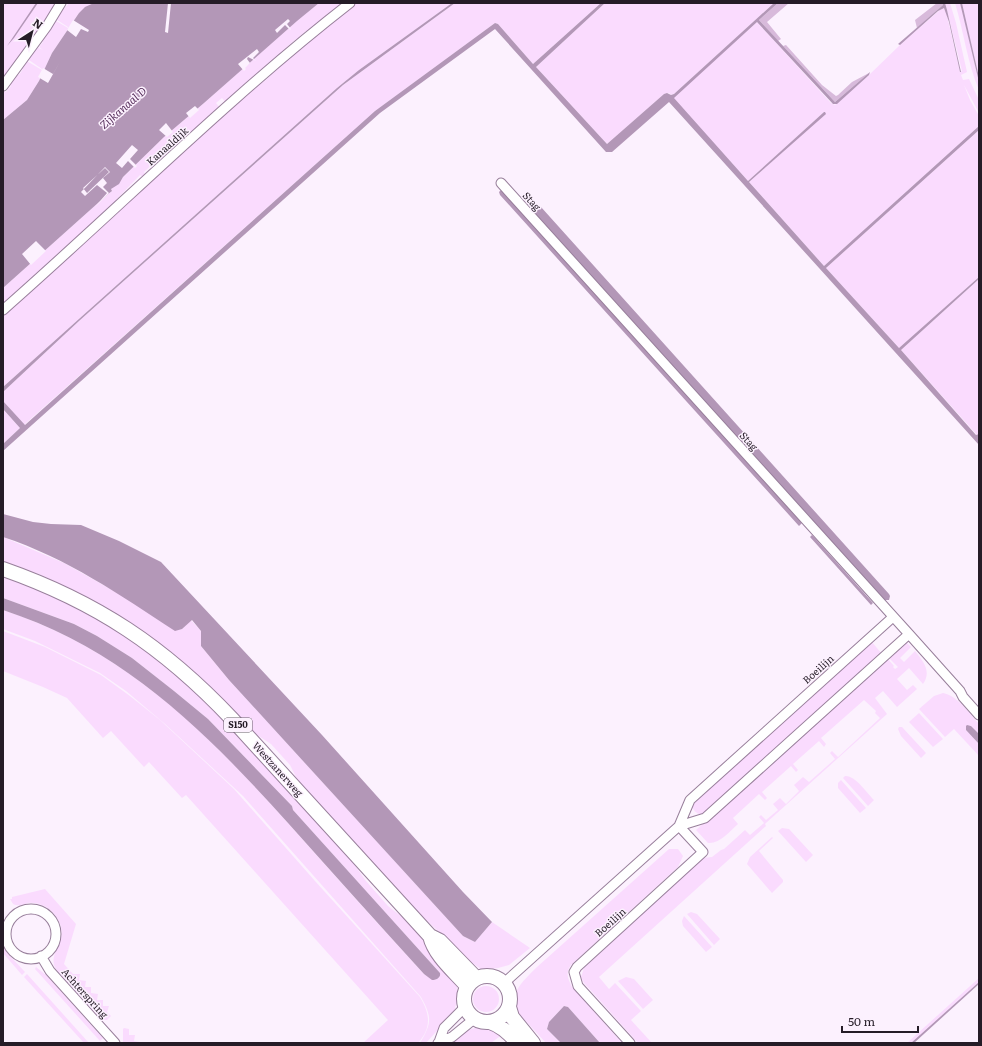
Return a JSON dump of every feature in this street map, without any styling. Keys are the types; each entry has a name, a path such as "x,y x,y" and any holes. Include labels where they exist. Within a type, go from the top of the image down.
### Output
{"main road":[{"name":"Westzanerweg","path":"3,569 48,586 88,605 129,630 179,667 216,701 430,936 440,941 472,982"},
{"path":"509,1007 503,1016 490,1022 484,1022 474,1018 467,1011 464,996 472,982 482,976 494,976 504,983 510,994 509,1007 512,1017 533,1043"},
{"path":"490,1022 505,1030 518,1043"}],"street":[{"path":"3,86 47,26 61,3"},
{"name":"Kanaaldijk","path":"3,310 208,124 302,42 350,3"},
{"name":"Stag","path":"501,183 894,617 960,691 963,697 979,715"},
{"name":"Boeilijn","path":"679,826 690,800 894,617"},
{"name":"Boeilijn","path":"504,983 679,826 705,818 909,634"},
{"name":"Boeilijn","path":"630,1043 578,986 574,972 577,967 703,852 679,826"},
{"path":"28,909 38,910 47,915 53,922 56,932 54,941 50,950 41,956 33,959 23,958 15,953 9,945 6,936 7,926 12,918 19,912 28,909"},
{"name":"Achterspring","path":"41,956 50,971 115,1043"},
{"path":"438,1043 444,1028 465,1007"},
{"path":"438,1043 452,1037 474,1018"}],"shaded area":[{"path":"3,3 55,3 48,18 3,82"},
{"path":"69,3 94,3 79,13 52,53 39,81 27,100 3,120 3,90 6,92 11,86 8,83 16,73 19,75 23,69 20,66 25,60 42,70 26,58 35,46 43,50 39,47 43,42 40,39 53,19 68,28 54,18 59,10 62,11"},
{"path":"319,3 342,3 343,5 308,34 306,31 300,36 301,39 298,42 296,39 280,53 282,55 227,104 222,98 216,103 221,109 159,164 156,161 144,172 146,176 144,178 140,175 116,200 118,203 48,266 47,265 42,269 43,271 40,274 38,272 34,276 36,278 20,289 21,291 3,307 3,288 112,191 111,189 164,137"},
{"path":"354,3 452,3 359,70 337,88 3,387 3,313 252,89 266,80 288,57"},
{"path":"455,3 601,3 533,64 498,24 495,23 375,111 24,425 3,401 3,392 79,321 343,85"},
{"path":"605,3 774,3 674,94 664,94 607,144 536,67"},
{"path":"778,3 789,3 767,22 781,39 778,41 759,20"},
{"path":"937,3 942,3 943,5 917,28 915,20"},
{"path":"945,3 950,3 967,72 961,75 963,80 969,79 979,100 979,113 964,85 979,116 979,126 824,266 749,182 825,114 825,112 748,181 674,99 674,96 757,22 831,103 835,105 942,8 946,11 960,72 962,71"},
{"path":"955,3 960,3 979,82 979,90 971,69"},
{"path":"962,3 979,3 979,77"},
{"path":"786,45 822,85 836,96 852,82 869,73 835,102 783,46"},
{"path":"979,130 979,277 899,348 826,268"},
{"path":"979,279 979,434 977,435 901,350"},
{"path":"3,409 20,428 3,444"},
{"path":"3,537 64,563 182,629 191,620 201,631 201,646 229,680 463,936 475,942 492,922 530,948 509,965 498,968 482,970 471,962 406,901 299,783 290,765 271,744 257,735 213,689 185,664 125,619 88,598 39,574 3,564"},
{"path":"3,578 29,585 99,618 157,657 211,705 347,854 366,881 388,906 410,923 457,986 457,1001 454,1012 426,1043 420,1043 427,1030 429,1015 421,997 243,796 165,724 126,691 100,673 35,641 3,629 3,610 54,630 100,655 143,684 183,716 221,751 257,789 424,974 434,980 438,978 440,973 293,810 292,806 208,719 174,691 132,658 97,636 74,624 3,598"},
{"path":"3,631 45,647 101,675 160,720 234,789 420,997 426,1009 428,1020 426,1031 418,1043 363,1043 388,1020 186,795 182,798 149,762 144,767 111,731 103,738 67,698 3,671"},
{"path":"871,641 882,654 703,815 698,814 695,811 692,803"},
{"path":"905,641 911,647 900,658 904,662 915,651 927,670 926,679 923,684 909,668 897,679 907,690 913,685 917,689 897,707 883,691 875,698 887,714 599,977 609,989 615,983 641,1011 631,1020 652,1043 638,1043 584,983 581,977 584,968 703,858 712,857 724,849 745,830 750,835 764,823 759,817 761,815 766,820 778,810 773,804 780,798 786,804 799,791 794,785 803,777 809,782 835,759 830,753 832,751 838,757 880,718 875,713 876,711 864,700 821,738 826,744 824,747 819,741 793,764 798,770 796,772 791,766 762,792 767,798 765,800 759,794 733,818 738,824 721,839 708,843 696,830 887,658 895,669 898,667 888,657"},
{"path":"943,693 958,701 979,724 979,734 970,725 966,730 979,744 979,756 954,729 945,737 919,709 934,696"},
{"path":"919,713 943,739 933,747 909,722"},
{"path":"899,727 902,727 926,753 921,758 901,736 898,729"},
{"path":"845,776 849,776 857,781 874,800 868,806 843,778"},
{"path":"841,780 866,808 860,813 838,788 838,783"},
{"path":"782,828 789,829 813,855 806,862 778,831"},
{"path":"772,837 773,838 759,851 783,880 783,882 772,893 747,864 750,857"},
{"path":"669,849 678,849 683,856 678,867 571,965 568,971 568,979 572,987 622,1043 600,1043 568,1007 564,1006 549,1022 547,1029 561,1043 546,1043 522,1017 518,1020 515,996 520,985 537,967"},
{"path":"45,889 76,924 64,964 73,974 80,974 79,980 86,981 85,987 91,987 91,993 98,994 97,1000 103,1000 103,1006 109,1006 107,1012 111,1016 107,1020 102,1020 83,1001 68,985 54,965 55,954 61,937 60,923 55,915 46,907 39,904 28,903 15,905 10,899 12,899 12,897"},
{"path":"691,912 697,914 720,939 714,945 687,914"},
{"path":"684,916 712,947 706,952 683,926 682,921"},
{"path":"3,947 25,972 22,975 3,953"},
{"path":"36,967 46,975 103,1038 100,1041 35,969"},
{"path":"27,974 89,1043 84,1043 24,977"},
{"path":"626,977 634,979 653,1000 643,1009 618,981"},
{"path":"979,978 979,982 911,1043 907,1043"},
{"path":"486,986 495,990 499,999 495,1008 486,1012 477,1008 473,999 477,990"},
{"path":"482,1027 490,1028 503,1034 491,1043 450,1043 468,1030"},
{"path":"124,1028 129,1029 129,1035 135,1035 134,1041 140,1043 123,1043"}],"water":[{"path":"36,3 38,3 7,46"},
{"name":"Zijkanaal D","path":"94,3 319,3 164,137 123,177 119,184 111,189 112,191 3,288 3,120 27,100 39,81 52,53 79,13 85,7"},
{"path":"452,3 455,3 343,85 79,321 3,392 3,387 337,88 359,70"},
{"path":"601,3 605,3 536,67 607,144 664,94 674,94 774,3 778,3 759,20 835,102 870,72 869,75 837,104 833,104 757,22 674,98 748,181 825,112 826,114 749,182 824,266 979,126 979,130 826,268 899,348 979,277 979,279 901,350 976,435 979,434 979,445 669,102 612,152 606,152 495,29 380,113 3,451 3,444 20,428 3,409 3,401 25,425 375,111 495,23 498,24 533,64"},
{"path":"942,3 945,3 947,10 961,72 949,22 944,8 938,11 900,45 898,44 943,5"},
{"path":"960,3 962,3 979,82"},
{"path":"504,190 802,523 799,526 500,195 499,192"},
{"path":"539,206 889,594 889,600 884,600 533,214 534,208"},
{"path":"3,514 33,522 81,525 119,541 161,562 322,735 463,892 492,922 475,942 463,936 229,680 201,646 201,631 192,620 182,629 175,631 71,566 49,555 3,537"},
{"path":"812,535 873,603 871,605 810,537"},
{"path":"3,598 74,624 97,636 132,658 208,719 292,806 293,810 440,973 439,977 432,980 424,974 257,789 194,726 160,697 125,671 87,647 47,627 3,610"},
{"path":"967,725 971,726 979,734 979,744 966,730"},
{"path":"979,982 979,984 914,1043 911,1043"},
{"path":"564,1006 568,1007 600,1043 561,1043 547,1029 549,1022"}],"pier":[{"path":"168,3 171,3 168,33 165,32"},
{"path":"288,19 290,21 287,24 291,29 290,30 285,25 277,33 275,30"},
{"path":"73,20 89,30 88,32 81,29 76,37 67,30"},
{"path":"257,49 259,52 253,58 256,61 248,57 247,59 250,63 244,71 238,64"},
{"path":"61,60 48,83 38,77 43,68 53,74"},
{"path":"195,106 199,110 190,118 186,113"},
{"path":"166,123 173,132 167,137 159,130"},
{"path":"132,145 138,150 130,159 137,166 135,168 128,161 122,168 116,163"},
{"path":"105,167 110,172 103,178 107,183 103,187 109,193 95,207 107,193 97,185 85,196 81,192 84,189 87,193 109,172 105,168 97,175"},
{"path":"36,241 46,251 31,265 22,254"}]}
